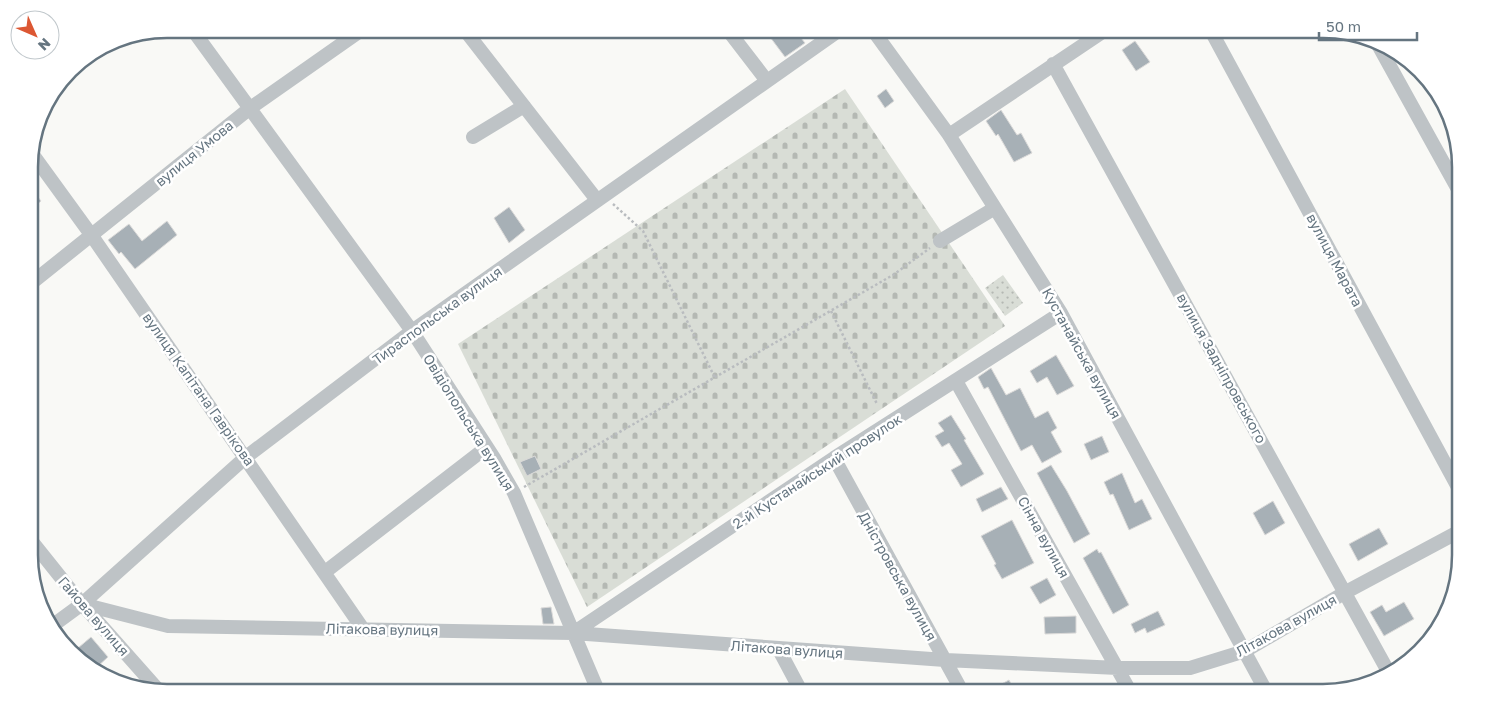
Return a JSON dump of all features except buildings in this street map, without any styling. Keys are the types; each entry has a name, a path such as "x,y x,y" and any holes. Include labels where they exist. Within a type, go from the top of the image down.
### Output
{"street":[{"name":"Овідіопольська вулиця","path":"198,38 412,331 487,447 514,493 595,684"},
{"name":"вулиця Умова","path":"38,278 249,109 350,38"},
{"path":"471,38 600,198"},
{"path":"734,38 767,81"},
{"name":"Тираспольська вулиця","path":"57,623 82,604 246,457 412,331 828,38"},
{"name":"Кустанайська вулиця","path":"879,38 949,135 1062,313 1262,684"},
{"path":"949,135 1093,38"},
{"name":"вулиця Марата","path":"1215,38 1452,476"},
{"path":"1382,53 1452,178"},
{"name":"вулиця Задніпровського","path":"1053,64 1386,667"},
{"path":"472,137 524,106"},
{"name":"вулиця Капітана Гаврікова","path":"38,163 92,236 363,629"},
{"path":"940,241 995,208"},
{"name":"2-й Кустанайський провулок","path":"574,633 834,458 1062,313"},
{"name":"Сінна вулиця","path":"956,381 1126,684"},
{"path":"325,572 487,447"},
{"name":"Дністровська вулиця","path":"834,458 958,684"},
{"name":"Літакова вулиця","path":"82,604 168,626 574,633 945,660 1118,668 1190,668 1245,651 1346,592 1452,536"},
{"name":"Гайова вулиця","path":"38,549 82,604 152,683"},
{"path":"778,648 797,684"}],"path":[{"path":"600,198 642,231 715,378"},
{"path":"514,493 893,275 940,241"},
{"path":"831,311 877,404"}],"green space":[{"path":"845,89 1005,326 587,607 458,344"},
{"path":"1003,275 1023,303 1005,316 985,288"}]}
